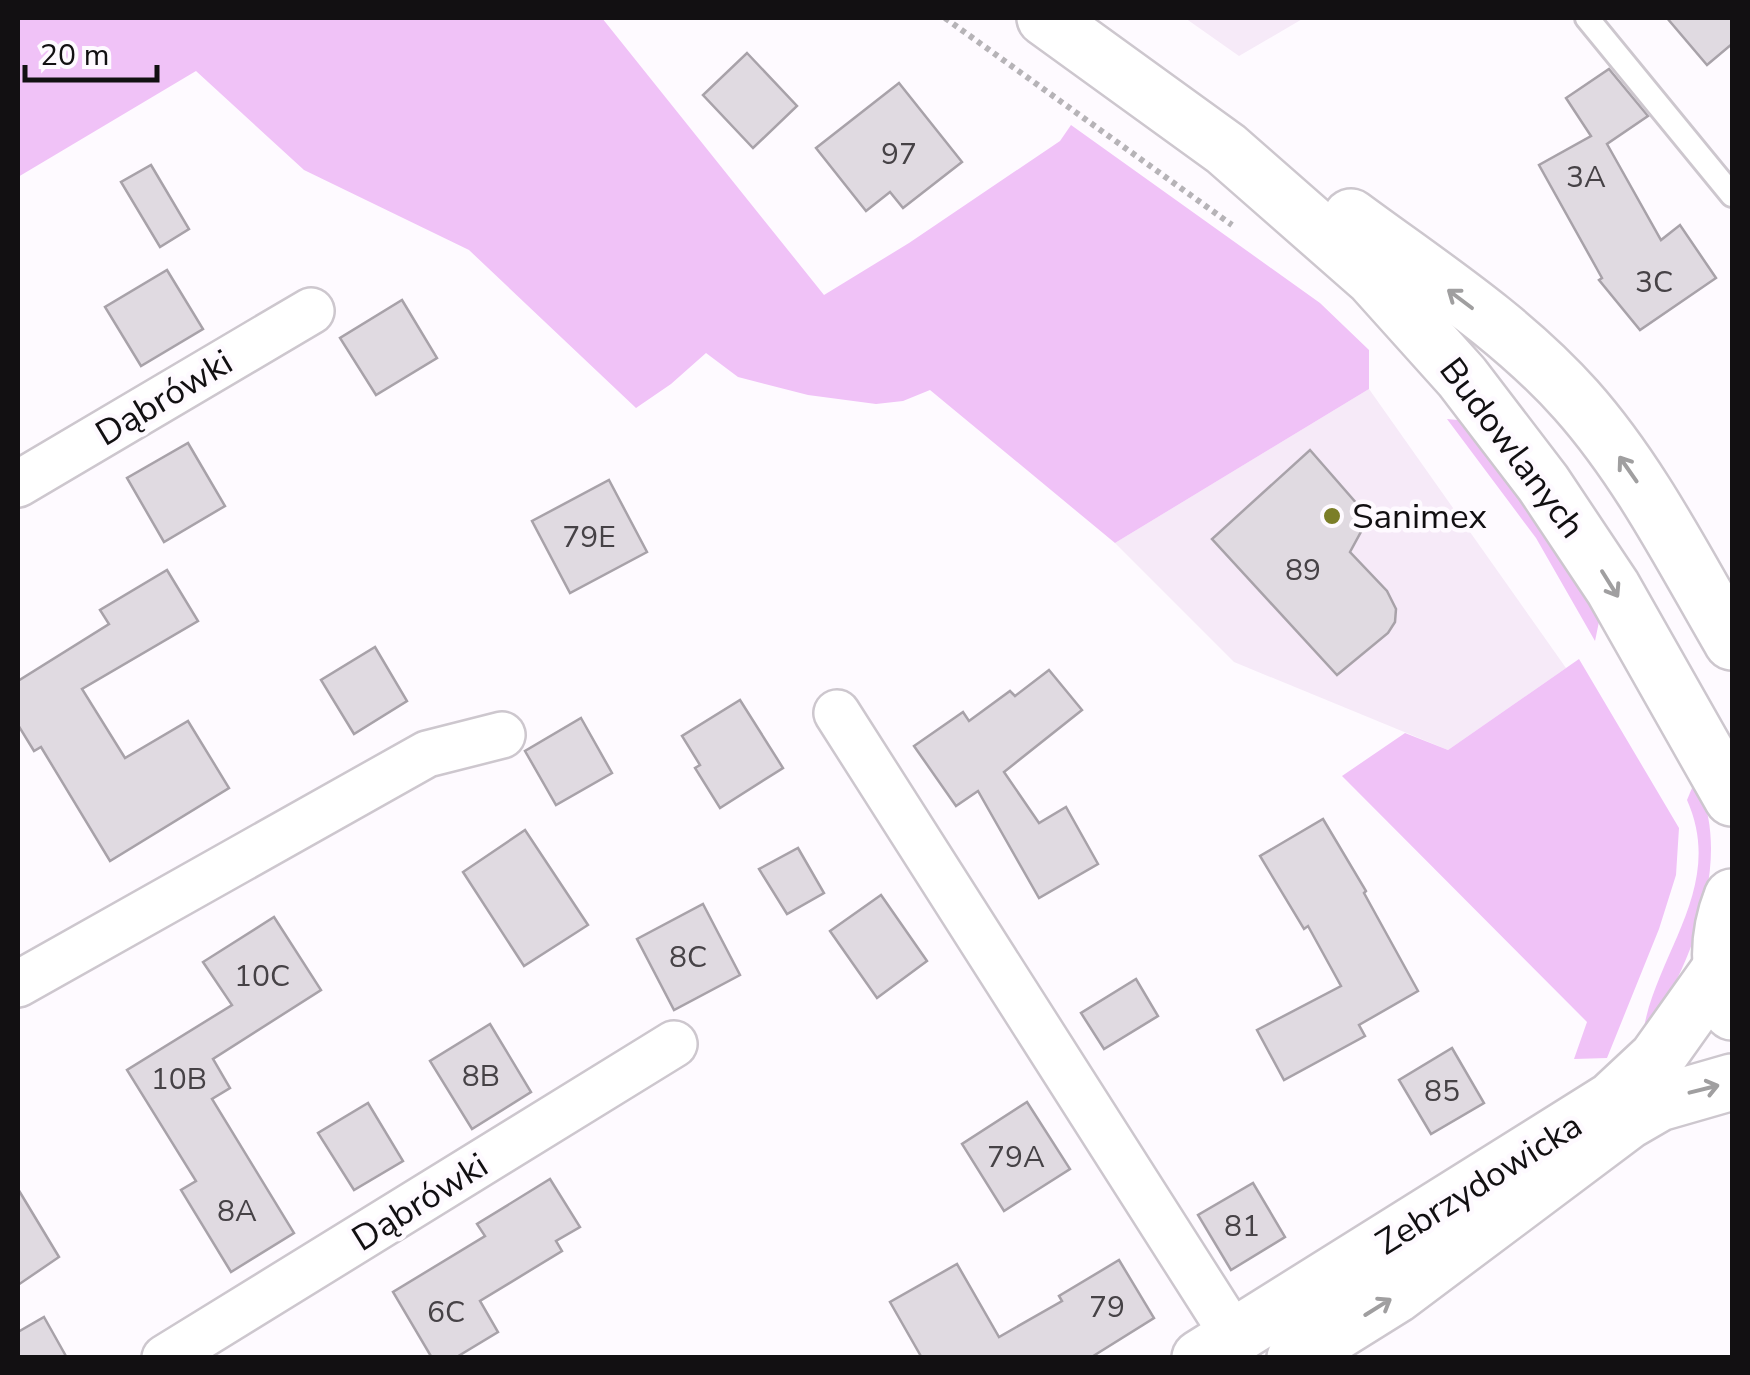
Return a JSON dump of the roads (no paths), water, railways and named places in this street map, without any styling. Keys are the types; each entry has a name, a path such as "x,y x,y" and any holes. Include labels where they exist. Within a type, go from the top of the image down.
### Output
{"main road":[{"name":"Budowlanych","path":"1044,18 1226,149 1374,278 1494,418 1559,505 1613,588 1732,798"},
{"name":"Budowlanych","path":"1226,149 1339,208 1502,331 1557,380 1592,419 1635,478 1732,642"},
{"path":"1727,990 1724,924 1732,897"},
{"name":"Zebrzydowicka","path":"1223,1350 1612,1100 1727,990"},
{"name":"Zebrzydowicka","path":"1295,1358 1396,1296 1620,1126 1659,1102 1732,1082"}],"street":[{"name":"Dąbrówki","path":"18,484 311,311"},
{"path":"837,713 1223,1350"},
{"path":"18,984 427,754 502,735"},
{"name":"Dąbrówki","path":"164,1358 674,1044"}],"lane":[{"path":"1587,18 1732,194"}],"place":[{"name":"Sanimex","path":"1332,516"}]}
